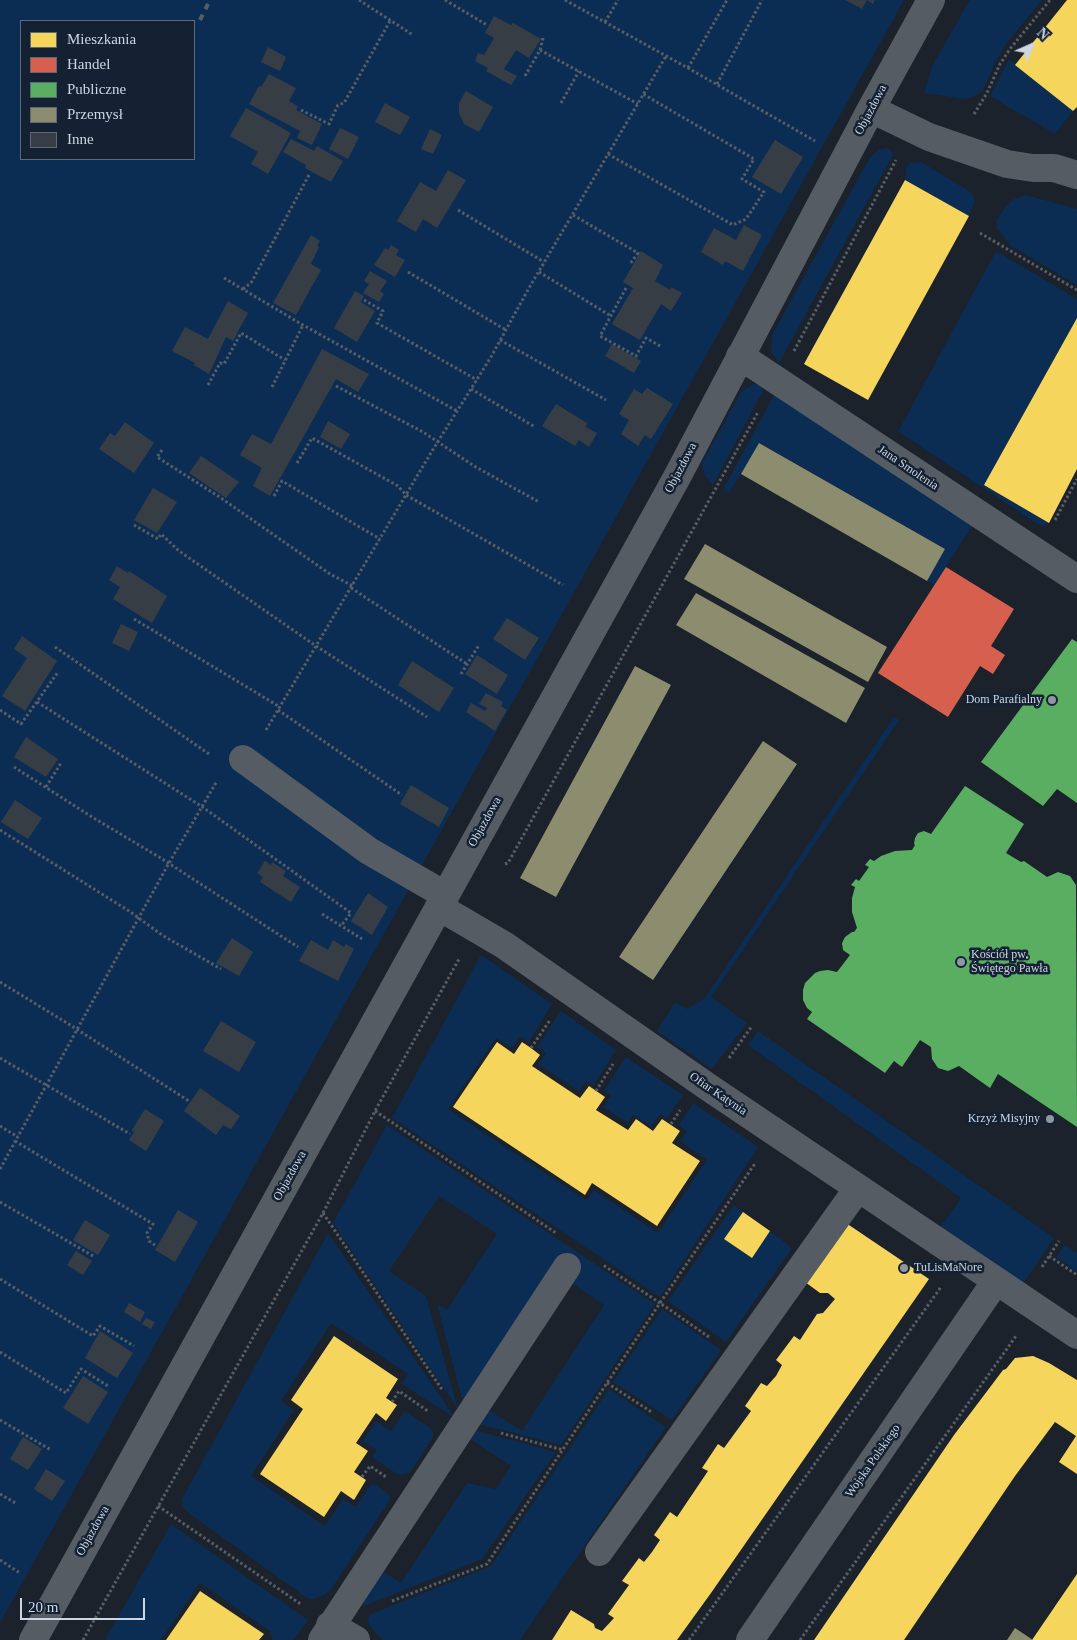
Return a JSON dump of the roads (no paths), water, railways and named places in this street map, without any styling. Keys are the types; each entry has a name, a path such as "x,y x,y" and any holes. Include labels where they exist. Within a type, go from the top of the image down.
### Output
{"street":[{"name":"Objazdowa","path":"33,1640 662,504 871,109 931,0"},
{"path":"871,109 929,137 1006,164 1033,168 1054,168 1077,174"},
{"name":"Jana Smolenia","path":"740,356 1077,579"},
{"name":"Ofiar Katynia","path":"234,766 370,851 708,1087 1077,1335"},
{"path":"599,1552 858,1188"},
{"path":"356,1640 326,1632 567,1267"},
{"name":"Wojska Polskiego","path":"750,1640 996,1282"}],"railway":[{"path":"200,20 210,0"}],"place":[{"name":"Dom Parafialny","path":"1052,700"},
{"name":"Kościół pw. Świętego Pawła","path":"961,962"},
{"name":"Krzyż Misyjny","path":"1050,1119"},
{"name":"TuLisMaNore","path":"904,1268"}]}
